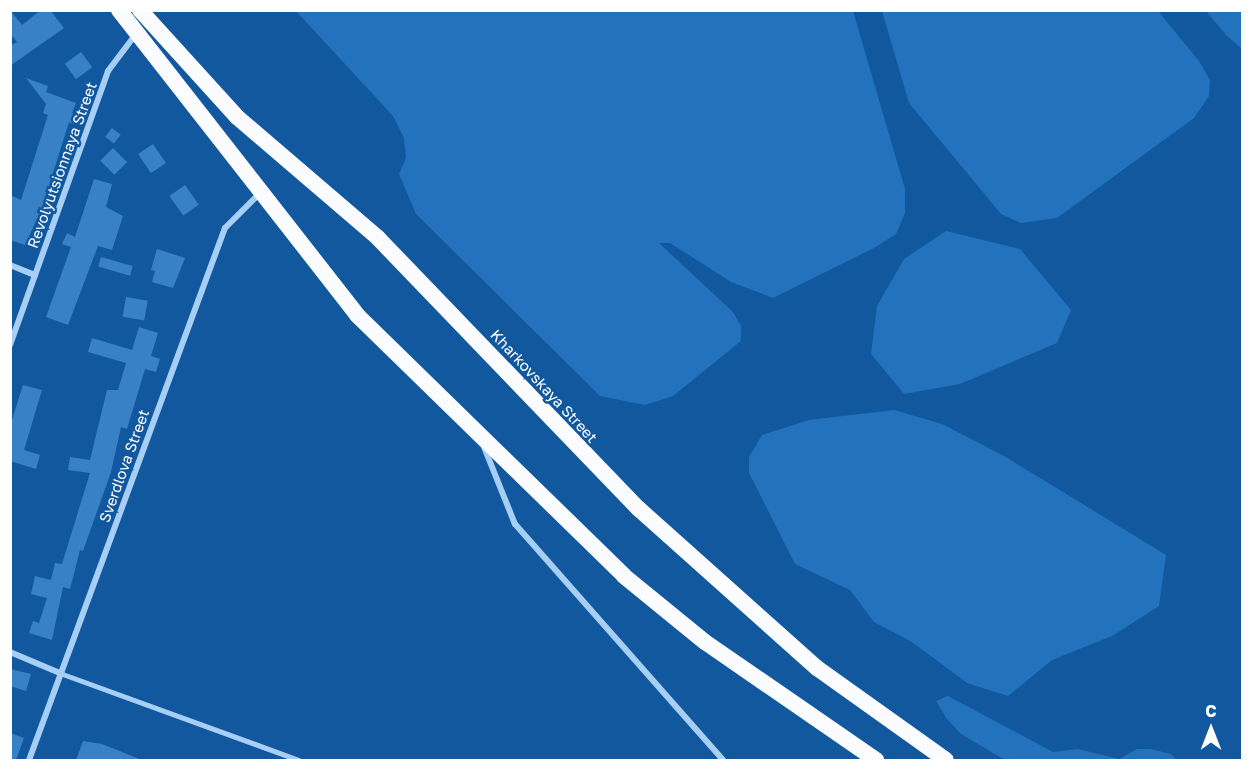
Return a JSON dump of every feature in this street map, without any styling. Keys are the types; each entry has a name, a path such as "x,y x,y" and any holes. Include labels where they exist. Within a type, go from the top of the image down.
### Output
{"highway":[{"path":"119,10 357,315 624,576 696,635 876,760"},
{"name":"Kharkovskaya Street","path":"140,10 237,117 322,194 378,238 639,509 816,668 946,760"}],"street":[{"name":"Revolyutsionnaya Street","path":"10,345 108,71 137,33"},
{"name":"Sverdlova Street","path":"29,760 225,228 261,192"},
{"path":"10,266 35,275"},
{"path":"479,435 515,524 723,760"},
{"path":"10,652 60,673"}],"lane":[{"path":"60,673 299,760"}],"shaded area":[{"path":"296,11 853,11 905,189 905,213 896,234 874,248 773,298 731,282 670,243 659,243 733,312 741,326 741,341 673,396 645,405 600,396 416,214 399,174 406,158 404,138 393,116"},
{"path":"882,11 1158,11 1199,61 1210,80 1209,96 1194,118 1057,218 1021,223 1001,214 909,103"},
{"path":"1206,11 1242,11 1242,49 1226,35"},
{"path":"946,231 1020,249 1071,310 1057,343 960,384 904,394 871,354 877,306 904,259"},
{"path":"894,410 942,424 1004,456 1166,555 1159,606 1112,636 1052,660 1008,696 967,683 912,642 874,622 850,590 795,564 749,473 749,457 762,435 809,420"},
{"path":"948,696 1053,752 1078,749 1119,759 1137,749 1150,749 1171,754 1176,760 1005,760 961,734 947,719 936,701"}],"building":[{"path":"10,10 22,25 41,10 50,10 64,28 10,66 10,46 17,42 10,33"},
{"path":"81,52 92,67 76,79 65,64"},
{"path":"26,78 48,86 46,92 76,103 72,113 79,116 75,125 69,122 42,208 25,245 10,240 10,195 21,200 48,115 43,113 46,104"},
{"path":"112,128 121,135 114,143 105,137"},
{"path":"153,144 166,163 151,173 138,154"},
{"path":"113,148 127,162 114,175 100,161"},
{"path":"94,179 112,184 106,207 123,216 112,250 98,246 68,325 46,317 71,247 62,244 67,233 75,237"},
{"path":"185,185 199,205 183,216 169,196"},
{"path":"157,249 185,258 173,288 152,282 155,271 151,270"},
{"path":"101,257 133,266 130,276 98,267"},
{"path":"126,297 148,301 144,321 123,317"},
{"path":"139,327 158,333 151,356 160,359 156,372 145,369 127,429 121,427 111,472 83,551 80,550 70,589 63,587 52,640 29,633 33,621 39,623 47,598 31,594 35,576 51,580 55,563 62,564 90,473 68,470 70,457 90,460 107,390 118,390 126,363 88,352 92,338 132,350"},
{"path":"23,385 42,390 24,450 40,455 36,469 10,461 10,426"},
{"path":"10,669 31,674 26,691 10,686"},
{"path":"10,733 24,738 16,760 10,760"},
{"path":"83,741 102,744 142,760 76,760"}]}
